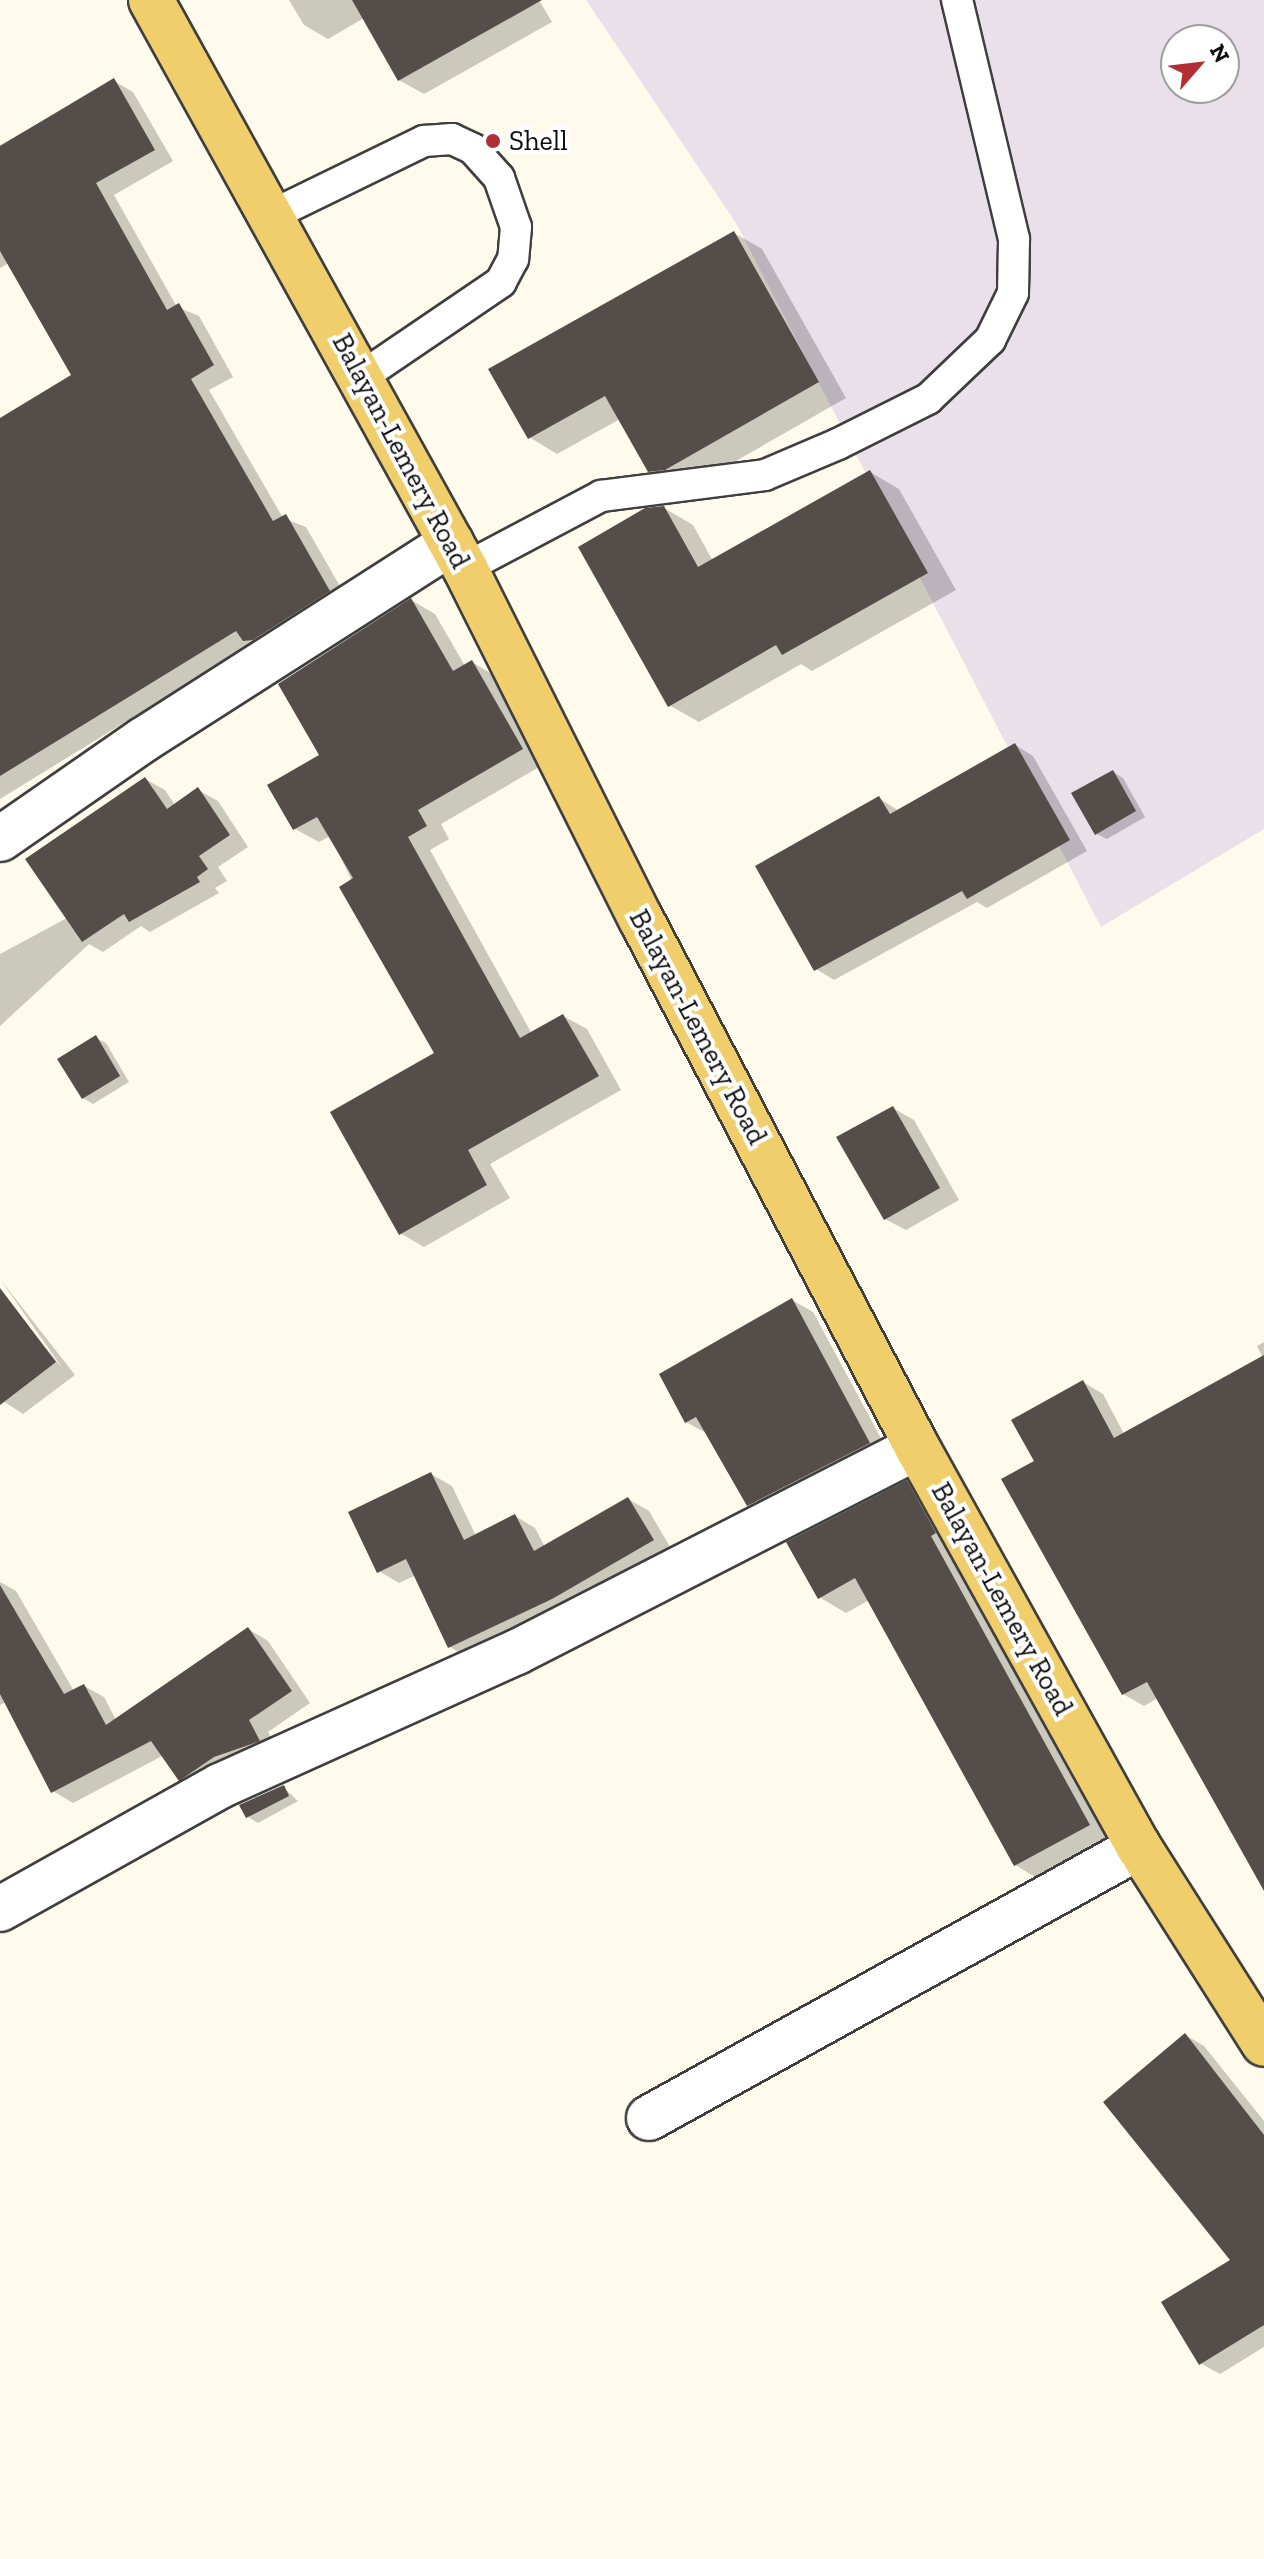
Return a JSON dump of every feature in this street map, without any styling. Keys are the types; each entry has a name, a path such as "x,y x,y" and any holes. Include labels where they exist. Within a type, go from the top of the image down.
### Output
{"main road":[{"name":"Balayan-Lemery Road","path":"151,0 458,556 641,919 917,1447 1139,1847 1264,2044"}],"street":[{"path":"0,839 143,740 458,556"},
{"path":"0,1909 220,1786 517,1652 917,1447"},
{"path":"649,2118 1139,1847"}],"lane":[{"path":"458,556 601,496 765,475 838,444 928,399 990,340 1013,293 1014,239 957,0"},
{"path":"272,215 424,141 452,139 473,149 499,178 516,227 513,259 501,282 361,377"}],"shaded area":[{"path":"586,0 1264,0 1264,829 1101,927 736,223"}],"building":[{"path":"352,0 542,0 398,81"},
{"path":"114,78 155,150 96,183 167,310 179,303 214,365 191,379 273,521 286,514 330,591 253,640 243,641 236,631 0,776 0,418 71,375 0,251 0,146"},
{"path":"734,231 819,382 665,470 648,472 605,396 528,439 488,369"},
{"path":"870,470 928,573 782,655 776,645 668,707 578,547 645,508 664,506 698,567"},
{"path":"411,598 453,671 472,660 523,749 418,810 427,826 408,837 520,1038 563,1014 599,1076 468,1150 487,1185 399,1235 330,1112 434,1053 339,887 353,878 317,817 293,830 267,785 319,755 278,684"},
{"path":"1015,743 1070,840 967,899 962,891 814,971 755,866 879,796 890,814"},
{"path":"1113,770 1136,811 1095,835 1071,793"},
{"path":"145,777 167,809 198,787 230,835 199,856 208,869 197,877 200,882 129,922 124,914 82,942 25,859"},
{"path":"96,1035 120,1076 82,1099 57,1059"},
{"path":"893,1106 940,1188 884,1220 836,1137"},
{"path":"0,1288 56,1362 0,1405"},
{"path":"792,1298 870,1443 747,1506 696,1417 685,1423 659,1374"},
{"path":"1264,1355 1264,1891 1147,1682 1122,1695 1001,1479 1034,1461 1011,1420 1083,1380 1114,1438"},
{"path":"431,1472 464,1540 515,1514 534,1551 628,1497 654,1540 552,1599 448,1648 406,1559 377,1573 348,1512"},
{"path":"907,1480 936,1533 931,1536 1090,1825 1014,1866 855,1578 818,1599 786,1542"},
{"path":"0,1585 64,1694 84,1684 106,1725 248,1627 292,1691 249,1720 260,1741 214,1757 179,1781 151,1741 51,1793 0,1694"},
{"path":"284,1785 289,1796 246,1818 239,1805"},
{"path":"1185,2033 1264,2135 1264,2325 1199,2365 1161,2302 1230,2260 1103,2102"}],"place":[{"name":"Shell","path":"493,141"}]}
